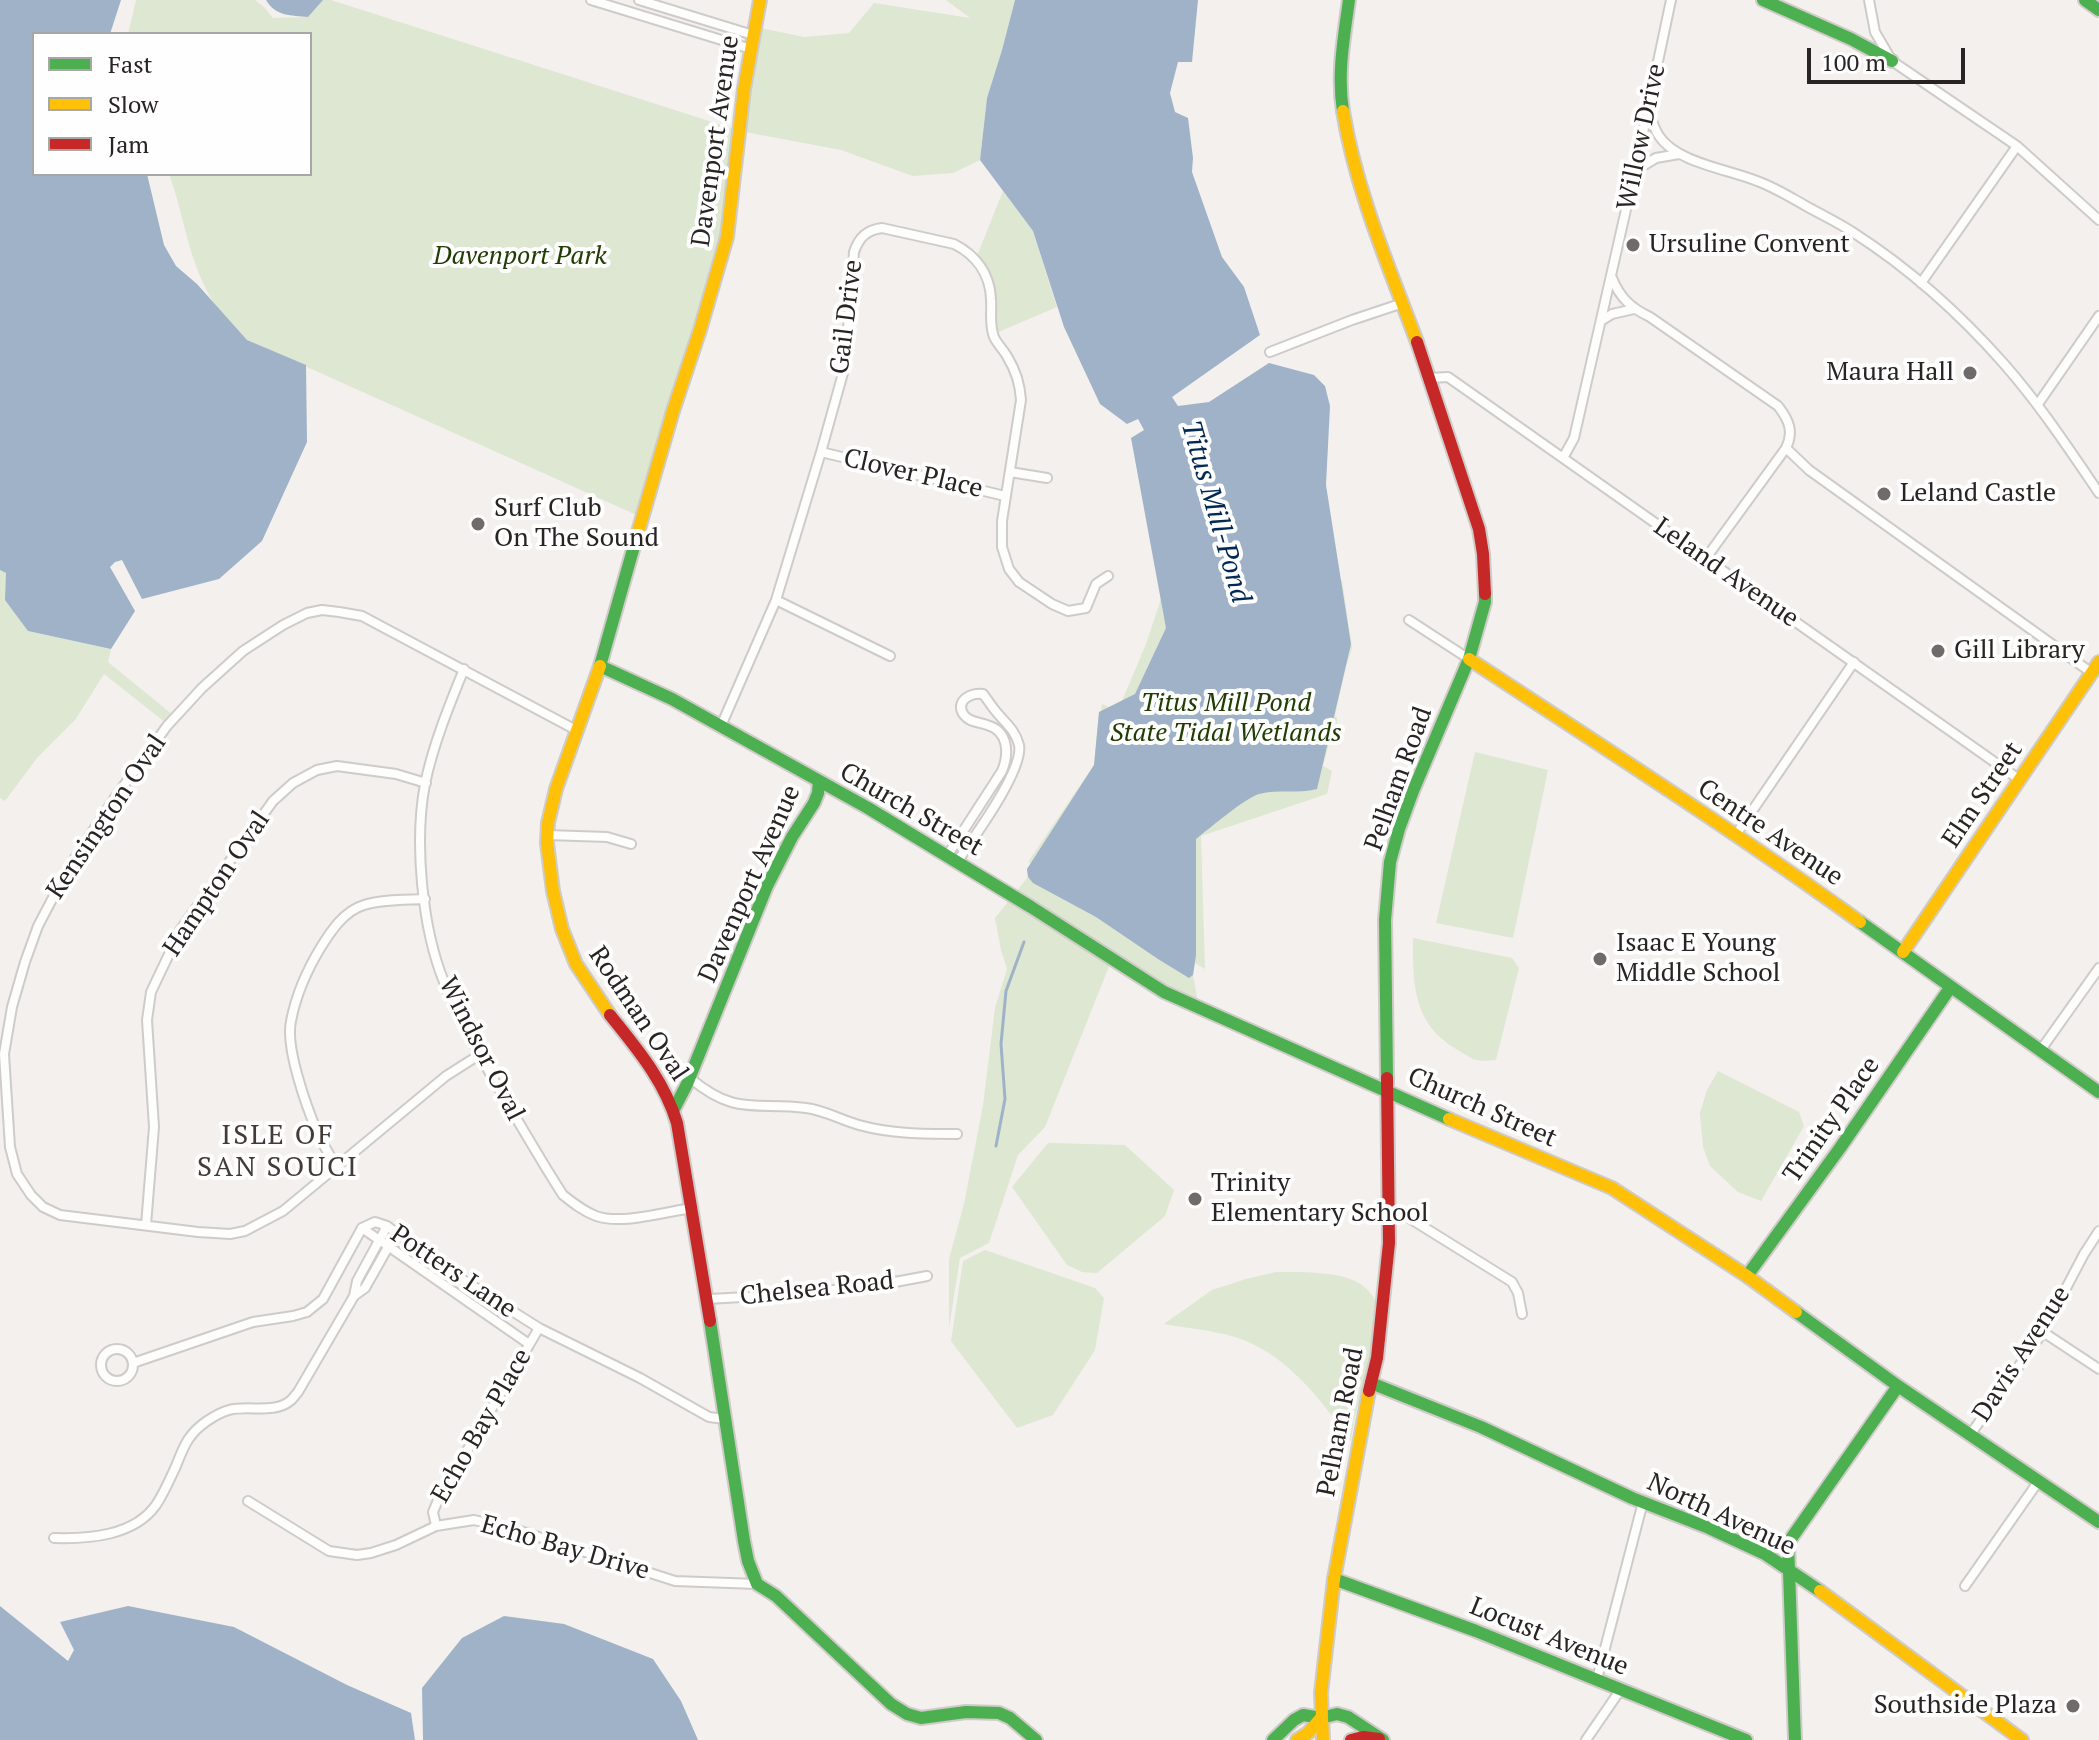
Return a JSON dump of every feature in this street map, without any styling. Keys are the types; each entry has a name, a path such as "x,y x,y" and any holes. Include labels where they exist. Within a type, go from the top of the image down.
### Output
{"street":[{"path":"591,0 751,49"},
{"path":"639,0 753,35"},
{"name":"Davenport Avenue","path":"674,1109 690,1078 767,886 814,803 819,781 672,699 600,666 727,237 744,89 760,0"},
{"name":"Pelham Road","path":"1323,1740 1321,1693 1334,1579 1377,1358 1389,1243 1385,920 1390,862 1413,791 1469,659 1485,602 1481,542 1468,493 1360,181 1347,135 1341,101 1341,70 1349,0"},
{"name":"Willow Drive","path":"1563,458 1574,438 1671,0"},
{"path":"1763,0 1892,61 2017,146 2099,220"},
{"path":"1869,0 1875,32 1892,61"},
{"path":"2085,0 2099,10"},
{"path":"1648,108 1658,135 1679,154 1759,181 1797,201 1853,233 1921,283 2005,365 2038,404 2099,493"},
{"path":"1921,283 2017,146"},
{"path":"1635,170 1656,158 1679,154"},
{"name":"Gail Drive","path":"721,726 776,600 845,366 854,252 858,241 873,229 882,228 954,244 977,260 989,283 991,326 1020,384 1021,400 1005,496 1002,547 1009,569 1019,582 1068,611 1086,608 1096,584 1108,576"},
{"path":"1611,277 1617,291 1634,309 1778,406 1787,417 1791,430 1786,448 1706,558"},
{"path":"1270,352 1403,303"},
{"path":"1601,321 1612,314 1634,309"},
{"path":"2038,404 2099,316"},
{"name":"Leland Avenue","path":"1429,378 1448,377 2020,780"},
{"path":"1786,448 1809,470 2095,668"},
{"name":"Clover Place","path":"821,452 1005,496"},
{"name":"Clover Place","path":"1010,472 1047,478"},
{"path":"776,600 890,656"},
{"name":"Kensington Oval","path":"479,1055 446,1076 283,1211 245,1231 230,1234 60,1215 43,1207 31,1195 17,1174 10,1147 4,1054 12,1007 25,962 52,896 114,799 167,726 202,688 243,651 307,613 322,610 362,616 576,730"},
{"name":"Centre Avenue","path":"1409,620 1735,836 2099,1092"},
{"path":"1735,836 1854,662"},
{"name":"Rodman Oval","path":"600,666 559,778 547,835 552,892 572,958 590,988 656,1073 674,1109"},
{"name":"Elm Street","path":"1903,952 2095,668"},
{"name":"Windsor Oval","path":"464,669 443,722 426,783 420,827 425,899 434,952 444,983 479,1055 563,1195 596,1216 612,1219 692,1208"},
{"path":"983,694 1010,725 1020,749 1008,783 952,859 1007,758 1002,734 991,725 972,721 965,716 962,708 963,700 968,695 983,694"},
{"name":"Hampton Oval","path":"146,1225 154,1127 147,1020 151,992 181,929 265,811 293,783 317,770 337,766 396,774 426,783"},
{"name":"Church Street","path":"819,781 952,859 1164,992 1612,1188 1747,1276 1898,1386 2099,1522"},
{"path":"547,835 607,837 631,844"},
{"path":"336,1166 318,1135 292,1051 290,1023 306,973 323,943 349,913 362,905 425,899"},
{"path":"2040,1051 2099,968"},
{"name":"Trinity Place","path":"1747,1276 1950,988"},
{"path":"690,1078 721,1098 743,1106 806,1108 878,1130 957,1134"},
{"path":"674,1109 746,1551 757,1584 776,1596 891,1704 907,1714 921,1718 966,1712 999,1713 1010,1718 1036,1740"},
{"path":"1389,1209 1406,1216 1512,1282 1518,1293 1522,1314"},
{"name":"Potters Lane","path":"529,1344 362,1228 375,1222 387,1226 452,1273 539,1328 640,1378 709,1417 725,1419"},
{"path":"54,1538 105,1534 141,1520 160,1499 188,1438 197,1428 229,1410 280,1406 289,1402 298,1392 354,1296 357,1281 387,1226"},
{"path":"133,1363 253,1322 307,1312 323,1299 362,1228"},
{"name":"Davis Avenue","path":"1970,1435 2043,1332 2099,1231"},
{"path":"354,1296 365,1288 396,1233"},
{"name":"Chelsea Road","path":"707,1299 813,1293 927,1276"},
{"name":"Echo Bay Place","path":"436,1526 433,1512 438,1500 539,1328"},
{"path":"2043,1332 2099,1369"},
{"name":"North Avenue","path":"1371,1383 1481,1427 1765,1554 1843,1607 2022,1740"},
{"path":"1795,1740 1788,1543 1898,1386"},
{"path":"1965,1586 2038,1482"},
{"name":"Echo Bay Drive","path":"248,1501 329,1551 357,1555 371,1553 436,1526 474,1520 491,1522 675,1581 757,1584"},
{"path":"1597,1679 1643,1502"},
{"name":"Locust Avenue","path":"1334,1579 1476,1631 1746,1740"},
{"path":"1586,1740 1621,1689"},
{"path":"1273,1740 1303,1715 1321,1718 1337,1714 1348,1717 1382,1739"},
{"path":"1297,1740 1321,1718"},
{"path":"1351,1740 1363,1737 1382,1739"}],"green space":[{"name":"Davenport Park","path":"136,0 255,0 273,18 308,17 323,0 331,0 734,129 751,26 804,37 849,33 874,3 970,18 946,0 1015,0 987,98 980,160 953,173 913,176 841,150 734,130 721,233 641,517 247,340 217,308 207,292 188,242 170,176 312,176 312,32 128,32"},
{"path":"1003,191 1033,231 1057,307 996,333 988,273 977,256"},
{"name":"Titus Mill Pond State Tidal Wetlands","path":"1154,560 1342,580 1352,648 1335,716 1337,725 1323,766 1332,771 1327,794 1201,836 1205,969 1195,963 1193,975 1199,1009 1112,959 1045,1127 1018,1155 989,1243 960,1258 949,1328 949,1259 964,1204 983,1105 995,1008 1007,969 995,918 1028,877 1027,869 1031,864 1028,862 1094,765 1102,704 1109,707 1122,701 1161,599"},
{"path":"0,570 6,573 28,631 111,649 108,662 173,715 166,723 104,674 75,720 37,758 5,801 0,798"},
{"path":"1475,752 1548,770 1513,938 1436,923"},
{"path":"1413,938 1512,958 1519,968 1496,1060 1471,1058 1442,1039 1431,1027 1418,1001"},
{"path":"1718,1071 1799,1112 1804,1126 1761,1201 1738,1192 1710,1166 1703,1147 1700,1113 1707,1090"},
{"path":"1048,1143 1125,1145 1174,1190 1165,1216 1097,1273 1082,1272 1067,1265 1012,1187"},
{"path":"985,1250 1095,1288 1104,1298 1095,1350 1053,1415 1017,1428 951,1341 963,1261"},
{"path":"1276,1272 1337,1275 1355,1281 1375,1299 1371,1352 1351,1441 1314,1393 1269,1353 1232,1336 1164,1324 1212,1290"}],"water":[{"path":"0,0 121,0 111,32 32,32 32,176 147,176 164,245 176,266 197,284 247,340 306,365 307,442 262,541 219,579 142,599 122,560 110,567 135,611 111,649 28,631 5,600 6,573 0,570"},
{"path":"266,0 323,0 308,17 274,10"},
{"name":"Titus Mill-Pond","path":"1015,0 1198,0 1192,62 1178,62 1170,93 1175,112 1188,118 1192,172 1222,257 1244,287 1260,335 1172,397 1178,406 1209,402 1269,363 1314,375 1325,386 1330,406 1326,485 1351,644 1317,789 1259,794 1196,839 1196,955 1193,975 1189,978 1096,917 1033,883 1028,877 1027,869 1094,765 1099,712 1135,694 1166,628 1131,438 1144,430 1138,419 1127,424 1100,404 1064,327 1033,231 980,160 987,98"},
{"path":"0,1606 68,1661 74,1650 60,1622 128,1606 234,1627 347,1685 411,1713 415,1740 0,1740"},
{"path":"504,1616 564,1624 653,1659 681,1701 698,1740 423,1740 422,1688 462,1638"}],"waterway":[{"path":"996,1146 1005,1099 1001,1044 1006,991 1024,942"}],"traffic: fast":[{"path":"1343,111 1341,69 1349,0"},
{"path":"1763,0 1892,61"},
{"path":"2085,0 2099,10"},
{"path":"636,539 600,666 672,699 868,808 1164,992 1449,1119"},
{"path":"1387,1078 1385,920 1390,862 1413,791 1469,659 1485,594"},
{"path":"674,1109 767,886 814,803 819,781"},
{"path":"1860,922 2099,1092"},
{"path":"1747,1276 1950,988"},
{"path":"1796,1312 1898,1386 2099,1522"},
{"path":"710,1321 744,1541 757,1584 776,1596 891,1704 907,1714 921,1718 966,1712 999,1713 1010,1718 1036,1740"},
{"path":"1371,1383 1481,1427 1632,1498 1709,1528 1765,1554 1820,1591"},
{"path":"1795,1740 1788,1543 1898,1386"},
{"path":"1334,1579 1476,1631 1746,1740"},
{"path":"1273,1740 1303,1715 1321,1718 1337,1714 1348,1717 1383,1740"}],"traffic: slow":[{"path":"636,539 727,237 744,89 760,0"},
{"path":"1343,111 1365,199 1417,342"},
{"path":"1469,659 1715,821 1860,922"},
{"path":"1903,952 2099,662"},
{"path":"600,666 556,789 547,843 562,929 576,964 610,1015"},
{"path":"1449,1119 1612,1188 1747,1276 1796,1312"},
{"path":"1323,1740 1321,1693 1334,1579 1369,1391"},
{"path":"1820,1591 2022,1740"},
{"path":"1297,1740 1321,1718"}],"traffic: jam":[{"path":"1417,342 1479,529 1485,594"},
{"path":"610,1015 657,1079 677,1123 710,1321"},
{"path":"1369,1391 1377,1358 1389,1243 1387,1078"},
{"path":"1351,1740 1363,1737 1379,1739"}],"place":[{"name":"Ursuline Convent","path":"1633,245"},
{"name":"Maura Hall","path":"1970,373"},
{"name":"Leland Castle","path":"1884,494"},
{"name":"Surf Club On The Sound","path":"478,524"},
{"name":"Gill Library","path":"1938,651"},
{"name":"Isaac E Young Middle School","path":"1600,959"},
{"name":"Trinity Elementary School","path":"1195,1199"},
{"name":"Southside Plaza","path":"2073,1706"}],"district":[{"name":"ISLE OF SAN SOUCI","path":"278,1152"}]}
